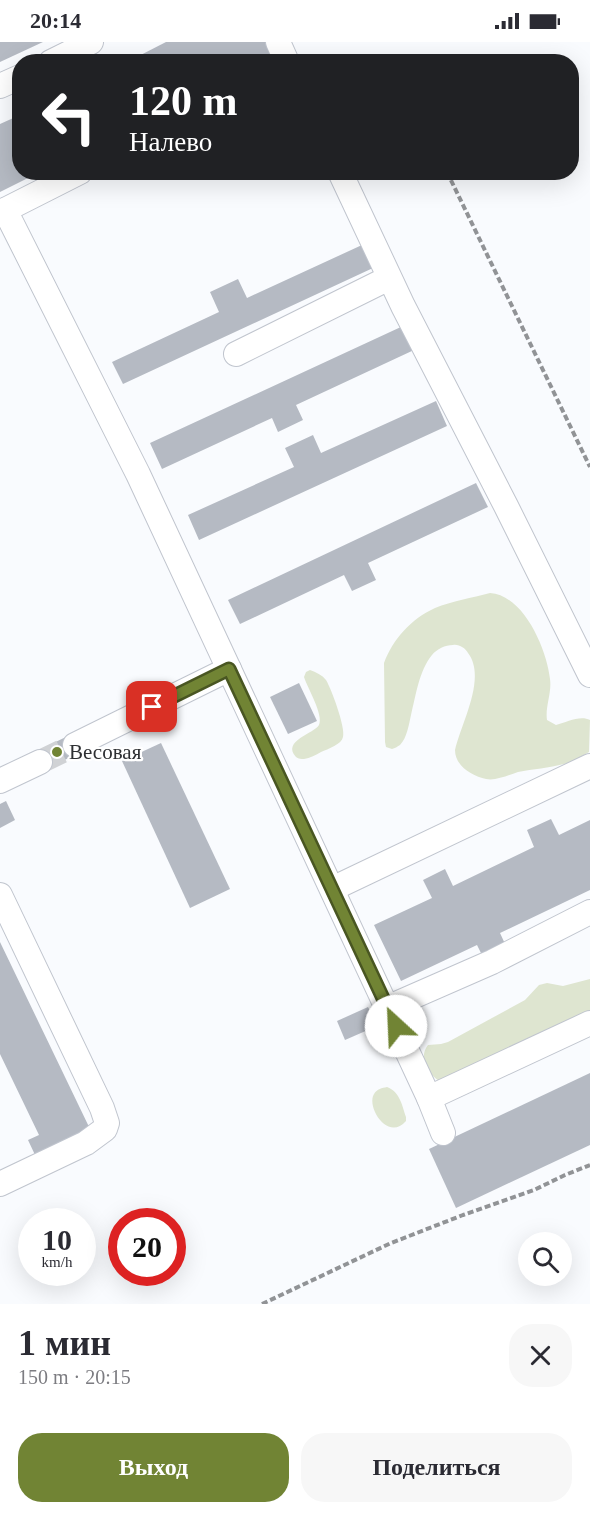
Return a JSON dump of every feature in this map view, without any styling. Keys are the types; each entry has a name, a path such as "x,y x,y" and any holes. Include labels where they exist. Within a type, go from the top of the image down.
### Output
{"lane":[{"path":"67,54 91,42"},
{"path":"64,180 2,211 138,474 429,1098 443,1133"},
{"path":"344,180 389,278 590,675"},
{"path":"236,354 389,278"},
{"path":"75,745 229,669"},
{"path":"0,781 40,762"},
{"path":"332,889 590,766"},
{"path":"0,895 102,1108 107,1123 105,1129 86,1143 2,1179"},
{"path":"387,1008 492,962 590,912"},
{"path":"429,1098 590,1023"}],"path":[{"path":"451,180 590,467"},
{"path":"262,1304 391,1244 534,1190 565,1174 590,1165"}],"green space":[{"path":"490,593 502,596 513,603 523,613 539,640 550,679 547,720 556,725 578,719 590,720 589,752 577,759 553,767 518,772 494,779 481,778 465,769 458,761 455,750 471,701 475,675 468,653 462,647 455,645 439,649 432,655 418,684 404,739 395,748 386,747 384,663 392,646 411,624 435,608"},
{"path":"310,670 323,677 328,684 340,717 343,737 334,746 311,757 301,759 296,757 293,746 300,738 316,728 320,720 304,677"},
{"path":"590,979 590,1015 439,1081 428,1070 424,1055 428,1045 448,1042 525,1000 539,985 547,983 563,986"},
{"path":"387,1087 398,1096 406,1117 406,1121 399,1126 386,1125 380,1120 373,1107 374,1094"}],"building":[{"path":"0,42 43,42 17,54 12,54 12,56 0,62"},
{"path":"166,42 265,42 270,54 143,54"},
{"path":"12,119 12,180 24,180 0,192 0,124"},
{"path":"362,245 373,268 123,384 112,362 219,312 210,292 238,279 247,298"},
{"path":"403,326 414,350 296,405 303,420 278,432 272,418 162,469 150,443"},
{"path":"436,401 447,426 199,540 188,515 294,467 285,448 313,435 321,453"},
{"path":"476,483 488,507 368,563 376,580 352,591 344,575 240,624 228,600"},
{"path":"299,683 317,721 288,734 270,697"},
{"name":"Весовая","path":"70,735 79,753 44,770 35,752"},
{"path":"161,743 230,889 190,908 122,761"},
{"path":"6,801 15,820 0,828 0,804"},
{"path":"551,819 559,835 590,820 590,890 500,933 506,946 483,957 477,945 401,981 374,925 432,898 423,880 445,869 453,886 534,847 527,830"},
{"path":"0,942 91,1131 36,1157 28,1140 39,1135 0,1054"},
{"path":"368,1007 377,1026 345,1040 337,1021"},
{"path":"590,1073 590,1145 456,1208 429,1149"}],"tunnel":[{"path":"40,762 75,745"}],"place":[{"name":"Весовая","path":"57,752"}],"route":[{"path":"152,707 229,669 396,1026"}]}
